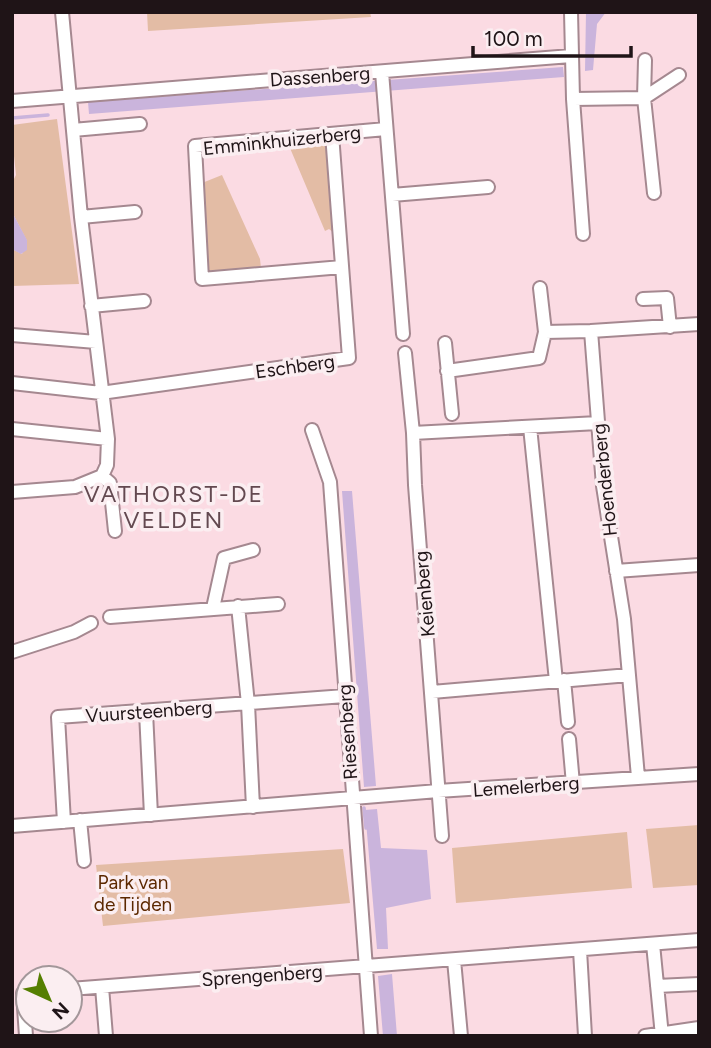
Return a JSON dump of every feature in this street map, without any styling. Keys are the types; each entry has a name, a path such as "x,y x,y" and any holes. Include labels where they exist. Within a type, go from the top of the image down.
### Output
{"street":[{"path":"12,492 75,487 102,476 107,465 108,439 81,217 62,12"},
{"path":"571,12 573,99 583,234"},
{"name":"Dassenberg","path":"12,101 571,56"},
{"path":"645,60 644,98 654,193"},
{"path":"383,72 403,334"},
{"path":"573,99 644,98 679,75"},
{"path":"73,130 140,124"},
{"name":"Emminkhuizerberg","path":"342,267 202,279 195,146 386,129"},
{"name":"Eschberg","path":"101,393 349,358 332,134"},
{"path":"392,195 488,187"},
{"path":"81,217 135,212"},
{"path":"447,371 539,358 544,332 540,288"},
{"path":"643,299 667,298 670,327"},
{"path":"92,306 144,301"},
{"path":"544,332 699,324"},
{"name":"Hoenderberg","path":"591,331 603,486 629,675 638,777"},
{"path":"12,335 96,342"},
{"path":"445,342 452,414"},
{"name":"Keienberg","path":"405,353 442,836"},
{"path":"12,383 101,393"},
{"path":"413,433 598,423"},
{"path":"530,427 560,680 568,722"},
{"path":"12,429 108,439"},
{"name":"Riesenberg","path":"312,430 330,482 372,1036"},
{"path":"102,476 110,483 115,531"},
{"path":"213,608 224,558 253,550"},
{"path":"616,571 699,565"},
{"path":"110,617 278,604"},
{"path":"237,606 248,704 253,807"},
{"path":"12,652 75,632 91,623"},
{"path":"432,692 629,675"},
{"name":"Vuursteenberg","path":"64,822 58,717 345,696"},
{"path":"146,712 152,815"},
{"path":"569,739 573,783"},
{"name":"Lemelerberg","path":"12,826 438,791 699,774"},
{"path":"80,820 84,861"},
{"name":"Sprengenberg","path":"84,988 699,940"},
{"path":"653,944 661,1035"},
{"path":"580,950 584,1036"},
{"path":"454,960 461,1036"},
{"path":"657,986 699,984"},
{"path":"102,987 106,1036"},
{"path":"645,1036 699,1028"}],"green space":[{"path":"147,12 370,12 371,17 148,31"},
{"path":"57,119 79,284 12,286 12,249 22,254 27,241 12,212 12,183 16,175 12,155 12,125"},
{"path":"323,139 328,146 334,233 329,229 325,231 287,141"},
{"path":"222,175 260,259 261,268 209,271 202,183"},
{"path":"699,825 699,885 653,888 646,829"},
{"path":"627,832 632,888 456,903 452,848"},
{"name":"Park van de Tijden","path":"343,849 350,903 103,926 96,865"}],"shaded area":[{"path":"586,12 606,12 597,24 593,70 585,71"},
{"path":"563,67 564,77 89,114 88,102"},
{"path":"12,212 27,240 27,250 21,254 12,249"},
{"path":"342,491 352,491 376,786 364,787"},
{"path":"377,809 381,848 427,850 431,899 386,908 388,949 377,949 365,810"},
{"path":"392,974 397,1036 383,1036 378,976"}],"waterway":[{"path":"12,118 48,115"},
{"path":"364,808 366,828"}],"district":[{"name":"VATHORST-DE VELDEN","path":"174,507"}]}
